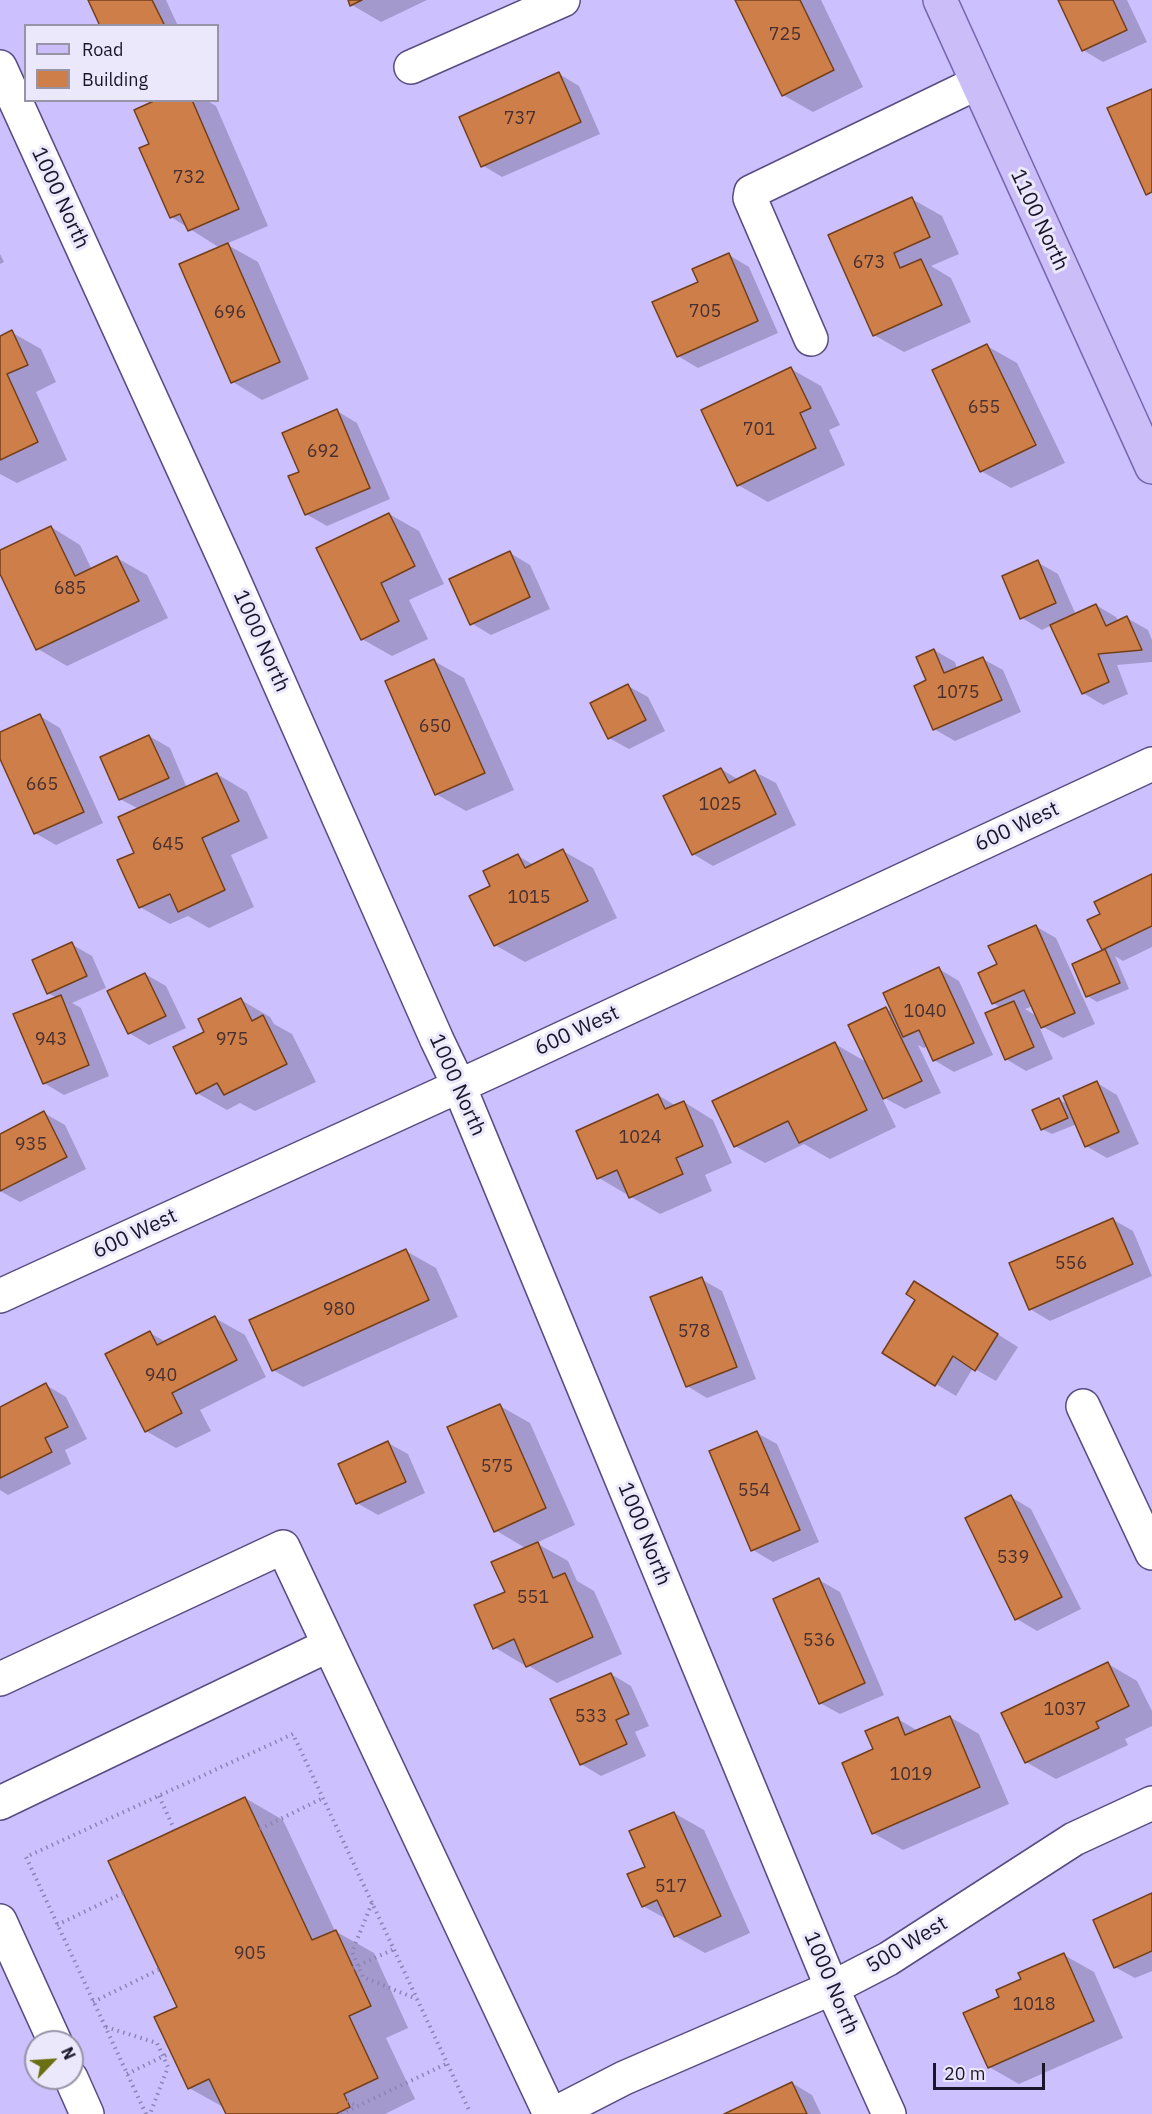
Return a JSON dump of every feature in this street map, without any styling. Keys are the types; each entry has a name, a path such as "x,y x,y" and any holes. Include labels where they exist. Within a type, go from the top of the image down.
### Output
{"main road":[{"name":"1100 North","path":"940,0 1145,453"}],"street":[{"path":"411,67 563,0"},
{"name":"1000 North","path":"0,68 233,578 459,1086 832,1988 889,2114"},
{"path":"811,339 750,198 751,192 977,83"},
{"name":"600 West","path":"0,1296 1152,764"},
{"path":"1083,1406 1152,1553"},
{"path":"0,1679 283,1548 552,2114"},
{"path":"0,1803 329,1645"},
{"name":"500 West","path":"552,2114 624,2078 832,1988 888,1959 1074,1839 1152,1803"},
{"path":"0,1921 50,2030"},
{"path":"76,2090 87,2114"}],"path":[{"path":"148,2114 127,2074 26,1857 293,1734 470,2112"},
{"path":"159,1796 174,1829"},
{"path":"260,1829 323,1798"},
{"path":"57,1925 123,1893"},
{"path":"372,1903 352,1952 356,1967 363,1977 417,1999"},
{"path":"356,1967 394,1949"},
{"path":"93,2002 160,1969"},
{"path":"105,2027 157,2043 168,2067 148,2114"},
{"path":"127,2074 170,2053"},
{"path":"341,2114 448,2063"},
{"path":"347,2101 358,2106"}],"building":[{"path":"88,0 152,0 164,24 99,24"},
{"path":"348,0 362,0 350,6"},
{"path":"735,0 800,0 834,70 782,96"},
{"path":"1058,0 1113,0 1127,30 1082,51"},
{"path":"559,72 581,122 481,167 459,117"},
{"path":"1152,89 1152,192 1146,195 1107,108"},
{"path":"152,102 193,102 239,209 188,231 180,214 170,218 139,148 149,144 134,110"},
{"path":"912,197 930,237 894,253 900,268 921,259 942,305 873,336 828,235"},
{"path":"228,243 280,362 231,383 179,264"},
{"path":"729,253 758,321 677,357 652,302 698,282 692,269"},
{"path":"12,330 28,365 7,374 38,442 0,460 0,336"},
{"path":"987,344 1036,445 980,472 932,370"},
{"path":"791,367 811,408 800,413 816,448 737,486 701,410"},
{"path":"337,409 370,488 305,515 288,476 299,472 282,433"},
{"path":"389,513 415,566 381,583 399,621 361,640 316,548"},
{"path":"51,526 75,576 117,556 139,601 36,650 0,574 0,550"},
{"path":"510,551 530,597 470,625 449,579"},
{"path":"1038,560 1056,603 1020,619 1002,576"},
{"path":"1096,604 1106,626 1127,616 1142,650 1098,654 1109,682 1082,694 1050,625"},
{"path":"934,649 944,673 983,657 1002,700 933,730 914,686 926,680 916,657"},
{"path":"434,659 485,773 435,795 385,681"},
{"path":"628,684 646,720 608,739 590,703"},
{"path":"40,714 84,812 34,834 0,759 0,732"},
{"path":"149,735 169,778 119,800 100,757"},
{"path":"721,768 729,783 755,770 776,814 692,855 663,796"},
{"path":"217,773 239,821 202,838 225,890 178,912 170,894 139,908 117,860 134,853 118,817"},
{"path":"563,849 588,901 494,946 469,896 490,886 483,871 518,854 525,868"},
{"path":"1152,874 1152,926 1102,950 1087,920 1100,914 1094,902"},
{"path":"1036,925 1075,1013 1041,1028 1024,990 992,1004 978,973 997,964 988,946"},
{"path":"72,942 87,976 47,994 32,960"},
{"path":"1105,949 1120,983 1086,997 1072,964"},
{"path":"939,967 974,1043 933,1061 919,1030 903,1037 883,993"},
{"path":"145,973 166,1016 128,1034 107,991"},
{"path":"61,995 89,1065 43,1084 13,1014"},
{"path":"241,998 252,1021 263,1015 287,1064 224,1095 217,1083 196,1094 173,1047 204,1032 198,1019"},
{"path":"1014,1001 1034,1047 1005,1060 985,1013"},
{"path":"886,1007 922,1081 883,1099 848,1025"},
{"path":"835,1042 867,1110 799,1143 788,1121 734,1147 712,1101"},
{"path":"1097,1081 1119,1132 1085,1147 1063,1096"},
{"path":"658,1094 665,1109 684,1101 703,1146 676,1158 683,1174 629,1198 617,1170 597,1179 576,1131"},
{"path":"1059,1098 1068,1118 1041,1130 1032,1110"},
{"path":"44,1111 67,1157 0,1191 0,1134"},
{"path":"1113,1218 1133,1264 1029,1310 1009,1263"},
{"path":"406,1249 429,1300 272,1371 249,1320"},
{"path":"702,1277 737,1367 686,1387 650,1297"},
{"path":"914,1281 998,1334 975,1371 953,1356 935,1386 882,1353 915,1300 906,1294"},
{"path":"215,1316 237,1360 172,1393 182,1413 145,1432 105,1354 150,1331 157,1345"},
{"path":"46,1383 68,1427 45,1438 52,1452 0,1478 0,1407"},
{"path":"500,1404 546,1508 494,1532 447,1427"},
{"path":"757,1431 800,1530 751,1551 709,1451"},
{"path":"388,1441 406,1482 356,1504 338,1464"},
{"path":"1011,1495 1062,1597 1015,1620 965,1518"},
{"path":"538,1542 553,1578 565,1573 593,1637 526,1667 514,1639 493,1649 474,1605 505,1592 491,1562"},
{"path":"819,1578 865,1683 819,1704 773,1599"},
{"path":"1108,1662 1129,1706 1096,1722 1099,1728 1025,1763 1001,1713"},
{"path":"611,1673 629,1714 616,1720 627,1744 580,1765 550,1699"},
{"path":"950,1716 980,1787 872,1834 842,1763 873,1749 865,1731 898,1717 905,1735"},
{"path":"245,1797 312,1940 336,1930 371,2006 349,2016 378,2078 344,2094 350,2107 336,2114 226,2114 209,2079 188,2089 154,2017 177,2007 108,1861"},
{"path":"674,1812 721,1916 674,1937 657,1900 642,1907 627,1874 645,1867 629,1831"},
{"path":"1152,1893 1152,1951 1114,1968 1093,1920"},
{"path":"1064,1953 1094,2021 988,2068 963,2013 999,1997 996,1990 1021,1979 1018,1973"},
{"path":"792,2082 807,2114 724,2114"}]}
